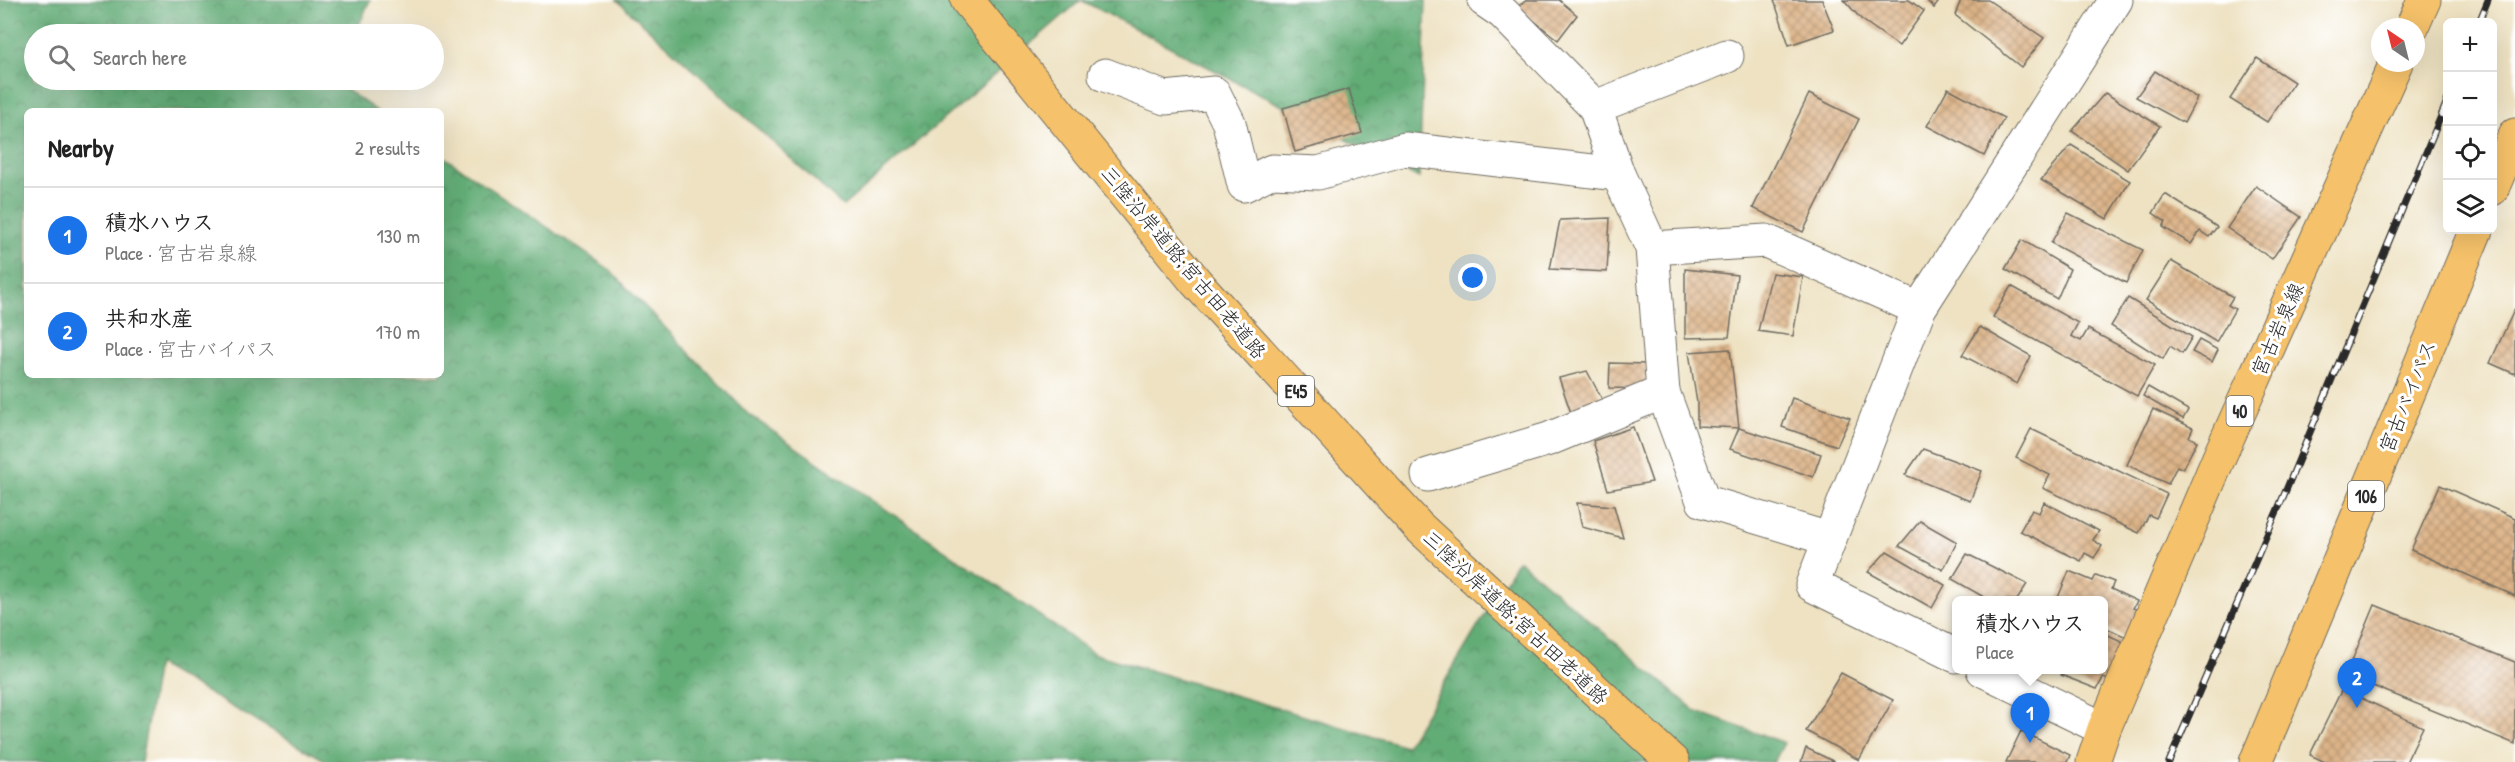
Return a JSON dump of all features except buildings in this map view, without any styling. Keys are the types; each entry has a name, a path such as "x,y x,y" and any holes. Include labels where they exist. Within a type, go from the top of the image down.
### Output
{"main road":[{"name":"三陸沿岸道路;宮古田老道路","path":"967,0 1196,282 1418,526 1666,756"},
{"path":"2416,18 2424,0"},
{"name":"宮古岩泉線","path":"2093,762 2104,729 2220,455 2392,72"},
{"path":"2497,180 2515,135"},
{"name":"宮古バイパス","path":"2256,762 2474,234"}],"street":[{"path":"1484,0 1503,13 1595,107 1618,174 1652,248 1663,392 1703,501 1829,539"},
{"path":"1952,654 1812,585 1919,309 2116,0"},
{"path":"1595,107 1727,56"},
{"path":"1105,75 1165,98 1214,93 1229,123 1244,185 1272,171 1318,173 1405,149 1618,174"},
{"path":"1652,248 1766,241 1919,309"},
{"path":"1428,475 1549,439 1663,392"},
{"path":"1993,674 2104,729"}],"green space":[{"path":"0,0 370,0 359,24 24,24 24,90 347,90 373,108 24,108 24,378 444,378 444,157 609,269 748,414 1095,654 1406,746 1518,560 1697,712 1784,743 1774,762 328,762 157,664 141,762 0,762"},
{"path":"617,0 1081,0 843,206"},
{"path":"1081,0 1426,0 1419,178"}],"railway":[{"path":"2481,18 2488,0"},
{"path":"2169,762 2284,495 2443,111"}],"place":[{"name":"共和水産","path":"2357,708"},
{"name":"積水ハウス","path":"2030,743"}]}
